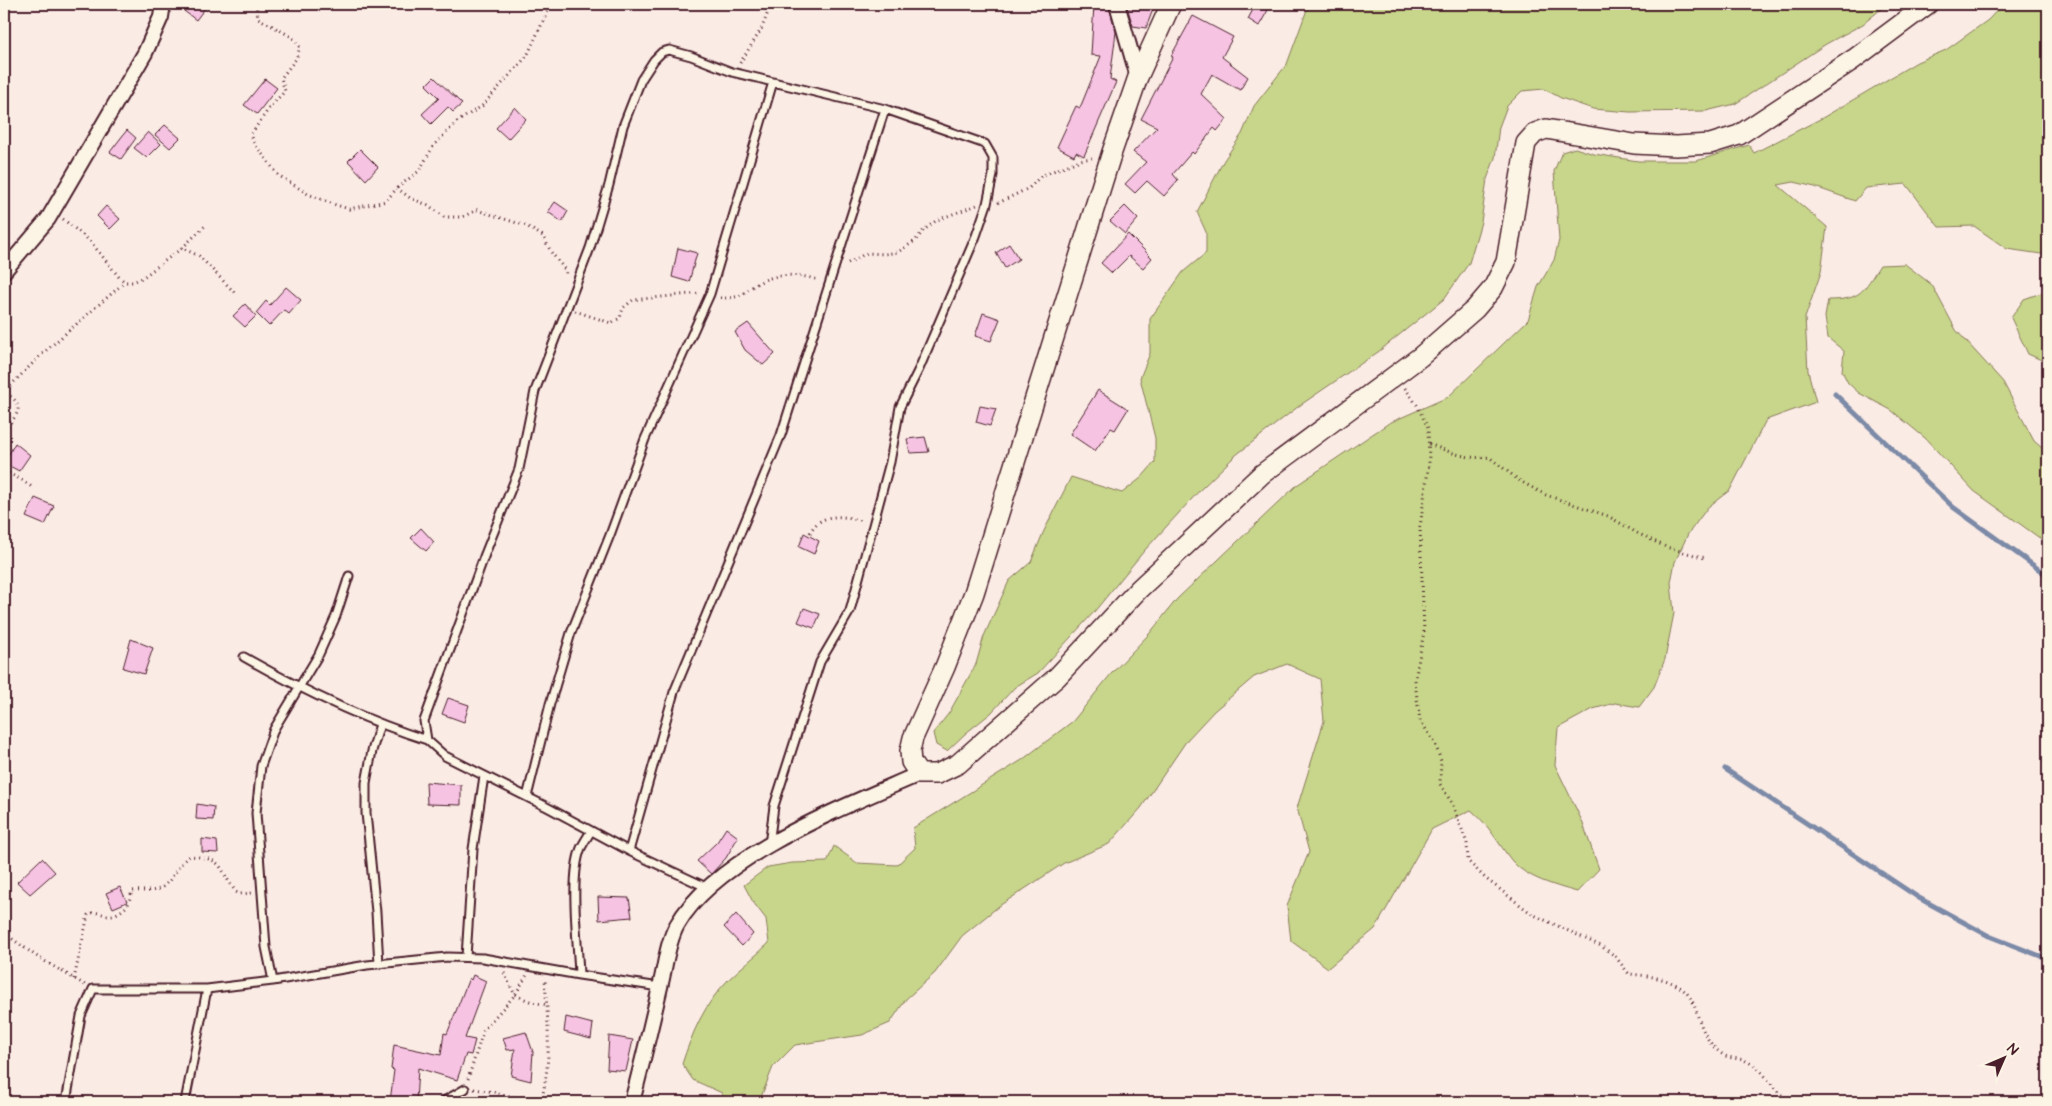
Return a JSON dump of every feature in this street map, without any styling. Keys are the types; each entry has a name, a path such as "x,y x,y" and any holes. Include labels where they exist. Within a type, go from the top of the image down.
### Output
{"main road":[{"path":"1171,4 1138,78 1112,152 974,593 945,667 913,738 910,752 911,762 919,774 937,774 958,764 1057,677 1139,589 1262,474 1420,357 1468,315 1493,288 1506,262 1526,142 1535,133 1546,129 1634,144 1676,146 1710,144 1739,135 1854,59 1928,4"}],"street":[{"path":"4,271 54,210 145,53 161,17 163,4"},
{"path":"1117,4 1138,78"},
{"path":"632,1102 676,926 694,903 709,888 753,855 798,828 919,774"}],"lane":[{"path":"427,740 424,721 485,554 519,470 535,391 590,248 609,185 623,126 640,80 654,60 662,52 669,50 691,56 732,72 885,109 985,144 992,158 992,175 987,204 976,236 919,369 900,407 890,462 850,611 820,662 774,806 770,845"},
{"path":"527,797 550,704 571,633 610,536 645,439 710,294 773,82"},
{"path":"629,851 674,692 781,435 885,109"},
{"path":"273,981 266,947 256,813 261,766 274,729 319,654 336,616 349,576"},
{"path":"244,657 380,724 427,740 445,756 629,851 709,888"},
{"path":"379,964 366,813 366,783 372,751 380,724"},
{"path":"466,957 473,849 484,776"},
{"path":"579,976 576,895 577,867 581,848 591,831"},
{"path":"66,1102 81,1016 92,989 207,989 273,981 379,964 447,957 500,961 579,976 660,986"},
{"path":"185,1102 207,989"},
{"path":"442,1102 465,1089"}],"path":[{"path":"259,4 256,9 258,18 292,37 300,47 296,58 281,78 285,91 270,107 251,134 254,143 278,175 308,194 348,209 386,201 397,188 419,171 434,145 457,122 482,106 527,56 551,4"},
{"path":"541,4 549,9"},
{"path":"732,72 754,42 762,28 771,4"},
{"path":"397,188 410,198 444,216 462,217 477,210 526,226 543,236 551,252 566,271 567,289 570,296"},
{"path":"54,210 90,241 119,277 126,282 133,282 142,278 182,248 206,226"},
{"path":"182,248 199,256 236,294"},
{"path":"4,430 14,418 18,407 7,394 6,391 9,387 42,354 126,282"},
{"path":"1396,375 1417,405 1428,428 1429,463 1420,527 1424,632 1415,680 1420,720 1434,743 1441,761 1440,784 1462,826 1467,844 1468,861 1485,878 1532,914 1608,951 1615,956 1628,974 1654,976 1678,986 1688,994 1697,1020 1711,1043 1722,1054 1733,1060 1742,1059 1750,1062 1762,1072 1779,1093 1791,1102"},
{"path":"1429,444 1460,456 1489,457 1520,481 1546,495 1608,516 1666,547 1705,558"},
{"path":"4,471 33,488"},
{"path":"810,533 813,526 819,522 840,516 852,518 873,526"},
{"path":"74,979 88,915 96,912 110,915 117,913 128,905 132,891 157,890 163,887 182,862 190,856 217,861 228,881 240,894 261,891"},
{"path":"4,933 36,956 92,989"},
{"path":"500,961 507,982 514,995 547,1005"},
{"path":"533,967 514,995 484,1029 465,1089 494,1092 534,1102"},
{"path":"541,1102 549,1056 550,1032 545,970"}],"green space":[{"path":"1309,4 1887,4 1863,24 1826,44 1735,104 1706,111 1630,112 1593,109 1561,98 1544,89 1522,91 1507,106 1499,127 1495,158 1487,179 1481,222 1469,263 1444,299 1378,352 1299,406 1236,455 1201,489 1144,551 1094,612 1038,673 1015,687 991,713 947,751 936,745 933,733 949,713 976,664 984,636 1009,581 1031,562 1071,477 1122,493 1141,478 1155,462 1155,438 1140,378 1150,353 1150,319 1183,272 1206,253 1206,232 1197,212 1224,160 1242,134 1254,106 1287,64"},
{"path":"2003,4 2048,4 2048,255 2007,249 1974,226 1939,227 1906,184 1866,188 1855,201 1794,182 1778,185 1827,227 1821,272 1805,318 1808,371 1816,402 1766,420 1730,490 1708,507 1688,534 1675,562 1671,582 1674,613 1665,659 1654,687 1639,707 1615,703 1593,709 1558,728 1555,765 1582,821 1599,869 1577,892 1542,881 1518,867 1488,828 1471,810 1432,829 1375,929 1328,968 1291,941 1287,906 1309,852 1297,808 1324,721 1320,679 1287,664 1254,677 1214,711 1187,740 1141,808 1109,844 1064,863 999,906 962,936 935,973 906,999 890,1023 862,1035 795,1045 773,1067 759,1102 723,1102 722,1093 693,1080 682,1064 700,1019 720,989 769,943 766,919 753,902 744,885 768,867 792,863 827,862 834,846 857,863 897,865 915,848 913,828 1022,760 1073,721 1111,674 1150,633 1177,599 1297,485 1389,423 1448,397 1528,320 1538,287 1554,260 1559,240 1554,171 1562,152 1575,148 1594,154 1638,161 1696,161 1749,145 1754,153 1824,117 1917,62 1946,50 1988,20"},
{"path":"1905,264 1932,285 1956,330 2003,382 2034,441 2048,453 2048,544 1974,491 1925,438 1891,410 1859,393 1848,383 1842,371 1844,351 1828,338 1825,317 1828,300 1839,300 1855,296 1865,288 1880,265"},
{"path":"2041,293 2048,293 2048,363 2028,354 2011,318 2024,299"}],"building":[{"path":"190,4 208,4 196,20 184,11"},
{"path":"1094,4 1108,4 1116,32 1110,79 1116,82 1084,156 1076,152 1074,156 1057,147 1076,106 1080,108 1101,56 1091,55"},
{"path":"1138,4 1155,4 1146,28 1133,26 1127,7 1137,8"},
{"path":"1256,4 1268,10 1259,26 1248,19"},
{"path":"1193,16 1233,37 1222,57 1248,77 1240,90 1212,74 1201,94 1227,119 1217,131 1214,128 1194,154 1192,152 1173,174 1178,180 1164,196 1147,181 1135,193 1125,184 1146,162 1133,152 1157,127 1141,119 1173,57 1171,56"},
{"path":"434,77 462,104 453,112 448,107 431,124 422,114 439,98 426,85"},
{"path":"265,79 277,88 257,114 244,105"},
{"path":"515,107 526,119 508,139 496,128"},
{"path":"165,125 180,138 170,148 155,135"},
{"path":"127,130 136,138 121,159 110,152"},
{"path":"148,132 161,144 147,158 134,148"},
{"path":"360,149 378,167 366,180 348,161"},
{"path":"555,202 568,211 562,222 548,212"},
{"path":"106,206 120,219 110,229 97,216"},
{"path":"1125,206 1138,219 1125,234 1110,221"},
{"path":"1128,234 1152,258 1143,268 1129,256 1112,273 1101,263"},
{"path":"1009,244 1019,259 1005,268 996,253"},
{"path":"678,248 697,253 689,282 672,277"},
{"path":"286,287 301,300 289,314 284,310 269,326 256,313 266,301 270,305"},
{"path":"245,304 256,316 245,327 233,316"},
{"path":"983,313 1000,319 991,341 975,336"},
{"path":"748,323 775,354 763,365 745,350 735,332"},
{"path":"1098,390 1128,409 1115,430 1111,428 1095,451 1070,434"},
{"path":"980,406 996,409 990,426 976,422"},
{"path":"925,437 929,452 910,453 907,439"},
{"path":"15,443 30,455 19,471 4,463"},
{"path":"35,498 54,506 45,525 26,517"},
{"path":"421,528 434,542 426,551 411,538"},
{"path":"804,533 819,541 814,554 799,547"},
{"path":"804,608 820,614 814,628 798,622"},
{"path":"131,639 153,648 144,674 123,668"},
{"path":"448,698 469,705 464,722 442,714"},
{"path":"426,782 461,785 461,805 427,804"},
{"path":"197,804 214,807 213,820 196,819"},
{"path":"726,828 738,837 726,858 711,874 697,861 717,842"},
{"path":"202,839 217,841 218,853 202,852"},
{"path":"42,858 55,872 30,894 17,882"},
{"path":"120,887 127,902 113,908 106,893"},
{"path":"598,897 629,898 632,917 599,920"},
{"path":"736,914 753,934 742,946 724,927"},
{"path":"473,975 486,981 465,1038 475,1040 471,1055 466,1054 457,1080 418,1068 416,1102 390,1102 394,1070 391,1069 394,1045 441,1055 444,1033 447,1034 469,978 471,980"},
{"path":"566,1017 593,1024 591,1039 564,1032"},
{"path":"526,1032 533,1052 531,1081 511,1076 515,1049 507,1050 503,1038"},
{"path":"609,1036 633,1040 626,1071 607,1069"}],"waterway":[{"path":"1835,394 1953,507 2048,576"},
{"path":"1725,769 1919,898 1989,936 2048,959"}]}
